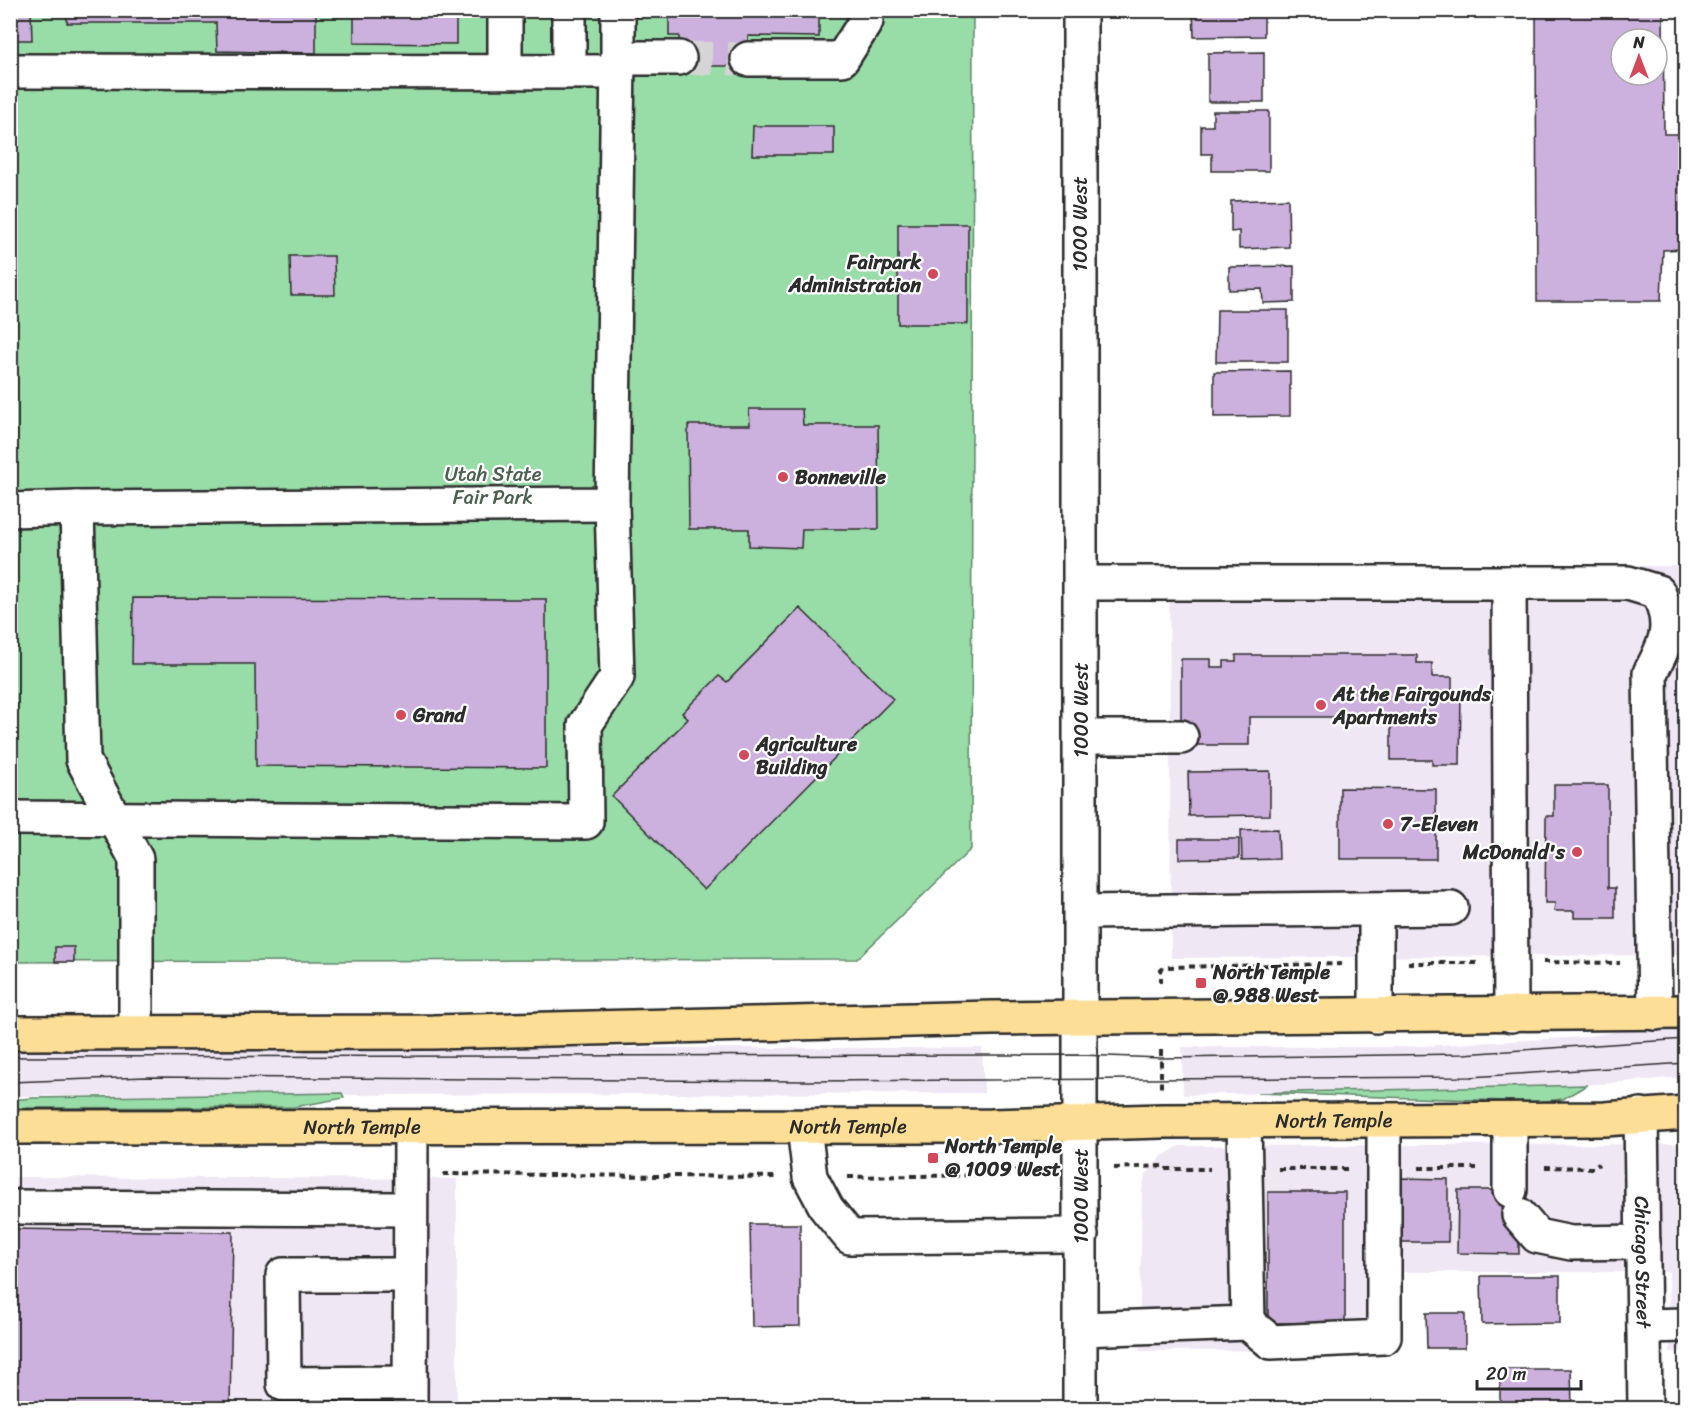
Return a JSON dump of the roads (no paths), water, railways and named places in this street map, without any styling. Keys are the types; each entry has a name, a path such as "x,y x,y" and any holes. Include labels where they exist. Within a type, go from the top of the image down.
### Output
{"main road":[{"path":"10,1033 433,1032 1081,1017 1376,1017 1670,1013"},
{"name":"North Temple","path":"10,1127 411,1129 804,1127 1244,1120 1510,1120 1686,1113"}],"street":[{"path":"505,10 505,71"},
{"path":"569,10 569,71"},
{"path":"10,818 586,822 585,725 617,677 612,504 618,10"},
{"path":"748,59 842,59 866,21 866,10"},
{"name":"1000 West","path":"1080,10 1082,1123 1080,1408"},
{"path":"10,70 569,71 679,58"},
{"path":"10,510 612,504"},
{"path":"77,508 83,760 136,859 136,1032"},
{"path":"1081,583 1628,583 1658,592 1668,612 1666,644 1650,673 1654,963 1670,1013"},
{"path":"1509,583 1511,1015"},
{"path":"1081,737 1181,737"},
{"path":"1081,912 1451,908"},
{"path":"1376,910 1376,1017"},
{"name":"Chicago Street","path":"1641,1115 1645,1408"},
{"path":"1244,1120 1248,1323"},
{"path":"1081,1329 1248,1323 1270,1342 1384,1337 1384,1120"},
{"path":"1510,1120 1514,1203 1538,1236 1571,1243 1643,1242"},
{"path":"804,1127 810,1177 827,1209 850,1237 1081,1235"},
{"path":"409,1275 283,1275 284,1384 410,1396 411,1129"},
{"path":"10,1207 409,1209"},
{"path":"1644,1326 1686,1325"}],"tunnel":[{"path":"679,58 748,59"}],"tram line":[{"path":"10,1057 1081,1055 1161,1058 1463,1054 1686,1039"},
{"path":"10,1082 146,1077 804,1081 1470,1077 1686,1063"}],"place":[{"name":"Fairpark Administration","path":"933,274"},
{"name":"Bonneville","path":"783,477"},
{"name":"At the Fairgounds Apartments","path":"1321,705"},
{"name":"Grand","path":"401,715"},
{"name":"Agriculture Building","path":"744,755"},
{"name":"7-Eleven","path":"1388,824"},
{"name":"McDonald's","path":"1577,852"},
{"name":"North Temple @ 988 West","path":"1201,983"},
{"name":"North Temple @ 1009 West","path":"933,1158"}],"park label":[{"name":"Utah State Fair Park","path":"493,486"}]}
